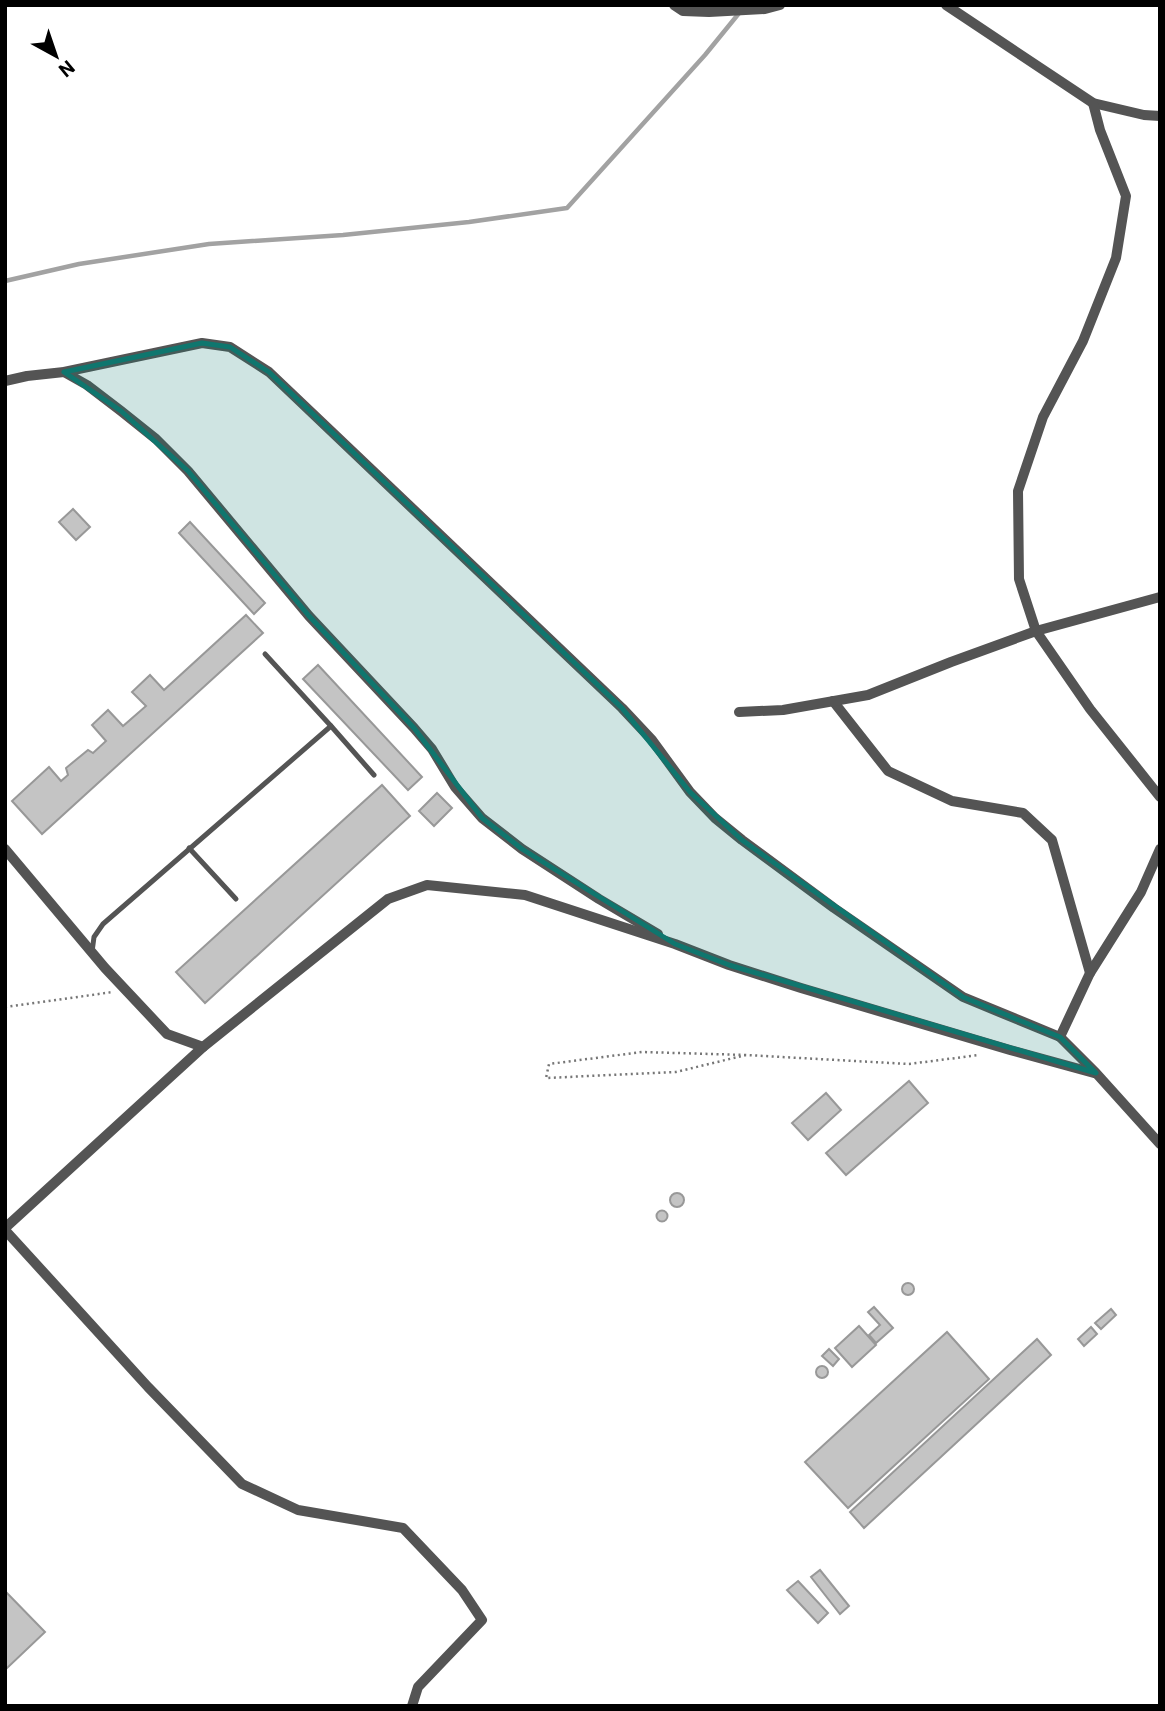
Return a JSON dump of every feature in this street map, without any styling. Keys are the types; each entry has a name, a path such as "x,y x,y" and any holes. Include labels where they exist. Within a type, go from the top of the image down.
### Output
{"street":[{"path":"674,5 683,11 709,12 765,9 780,5"},
{"path":"946,5 1093,103 1160,116"},
{"path":"1093,103 1100,130 1126,196 1116,258 1083,341 1043,417 1018,491 1020,579 1036,631 1090,709 1160,797"},
{"path":"5,381 64,372 202,342 230,347 268,372 622,708 652,740 690,792 715,818 834,908 963,997 1060,1037 1160,1144"},
{"path":"64,372 121,411 156,439 188,471 309,616 414,727 432,749 456,787 482,818 522,849 675,944"},
{"path":"739,712 783,710 868,695 1036,631 1160,597"},
{"path":"833,701 888,771 952,801 1023,813 1052,840 1090,973"},
{"path":"1060,1037 1090,973 1141,892 1160,849"},
{"path":"7,852 92,953 167,1034 203,1047"},
{"path":"411,1706 418,1687 482,1620 462,1590 403,1528 298,1510 242,1484 148,1387 5,1229 203,1047 388,899 427,885 525,895 801,988 1096,1073"}],"lane":[{"path":"265,654 374,775"},
{"path":"92,953 94,937 103,924 331,726"},
{"path":"189,848 236,899"}],"path":[{"path":"5,1007 127,990"},
{"path":"747,1055 676,1072 546,1078 549,1065 642,1052 747,1055 909,1064 985,1054"}],"highlighted area":[{"path":"202,343 230,347 269,372 622,708 690,792 742,840 963,997 1060,1037 1096,1073 729,965 675,944 522,849 482,818 414,728 309,616 188,471 121,411 64,372"}],"building":[{"path":"73,509 90,527 76,540 59,522"},
{"path":"190,522 265,603 254,614 179,533"},
{"path":"246,615 263,633 42,834 12,801 49,767 61,781 68,775 66,768 88,750 93,753 106,741 92,725 108,710 123,726 146,706 132,692 150,675 164,690"},
{"path":"318,665 422,777 408,790 303,679"},
{"path":"382,785 410,816 205,1003 176,972"},
{"path":"437,793 452,808 434,826 419,811"},
{"path":"909,1081 928,1103 846,1175 826,1153"},
{"path":"826,1093 841,1110 808,1140 792,1123"},
{"path":"677,1193 682,1195 682,1205 677,1207 672,1205 670,1200 672,1195"},
{"path":"662,1210 668,1216 662,1222 656,1216"},
{"path":"908,1283 914,1289 908,1295 902,1289"},
{"path":"874,1307 893,1328 876,1343 869,1335 880,1325 868,1312"},
{"path":"1111,1309 1116,1315 1101,1329 1095,1323"},
{"path":"859,1326 876,1345 852,1367 835,1348"},
{"path":"1091,1327 1097,1334 1084,1346 1078,1339"},
{"path":"947,1332 989,1379 848,1508 805,1462"},
{"path":"1037,1339 1051,1355 864,1528 850,1512"},
{"path":"829,1349 839,1359 833,1366 822,1356"},
{"path":"822,1366 828,1372 822,1378 816,1372"},
{"path":"820,1570 849,1606 840,1614 811,1577"},
{"path":"798,1581 828,1613 818,1623 787,1590"},
{"path":"5,1591 45,1632 5,1670"}],"waterway":[{"path":"5,281 79,264 209,244 343,235 469,222 567,208 705,55 740,12"}]}
